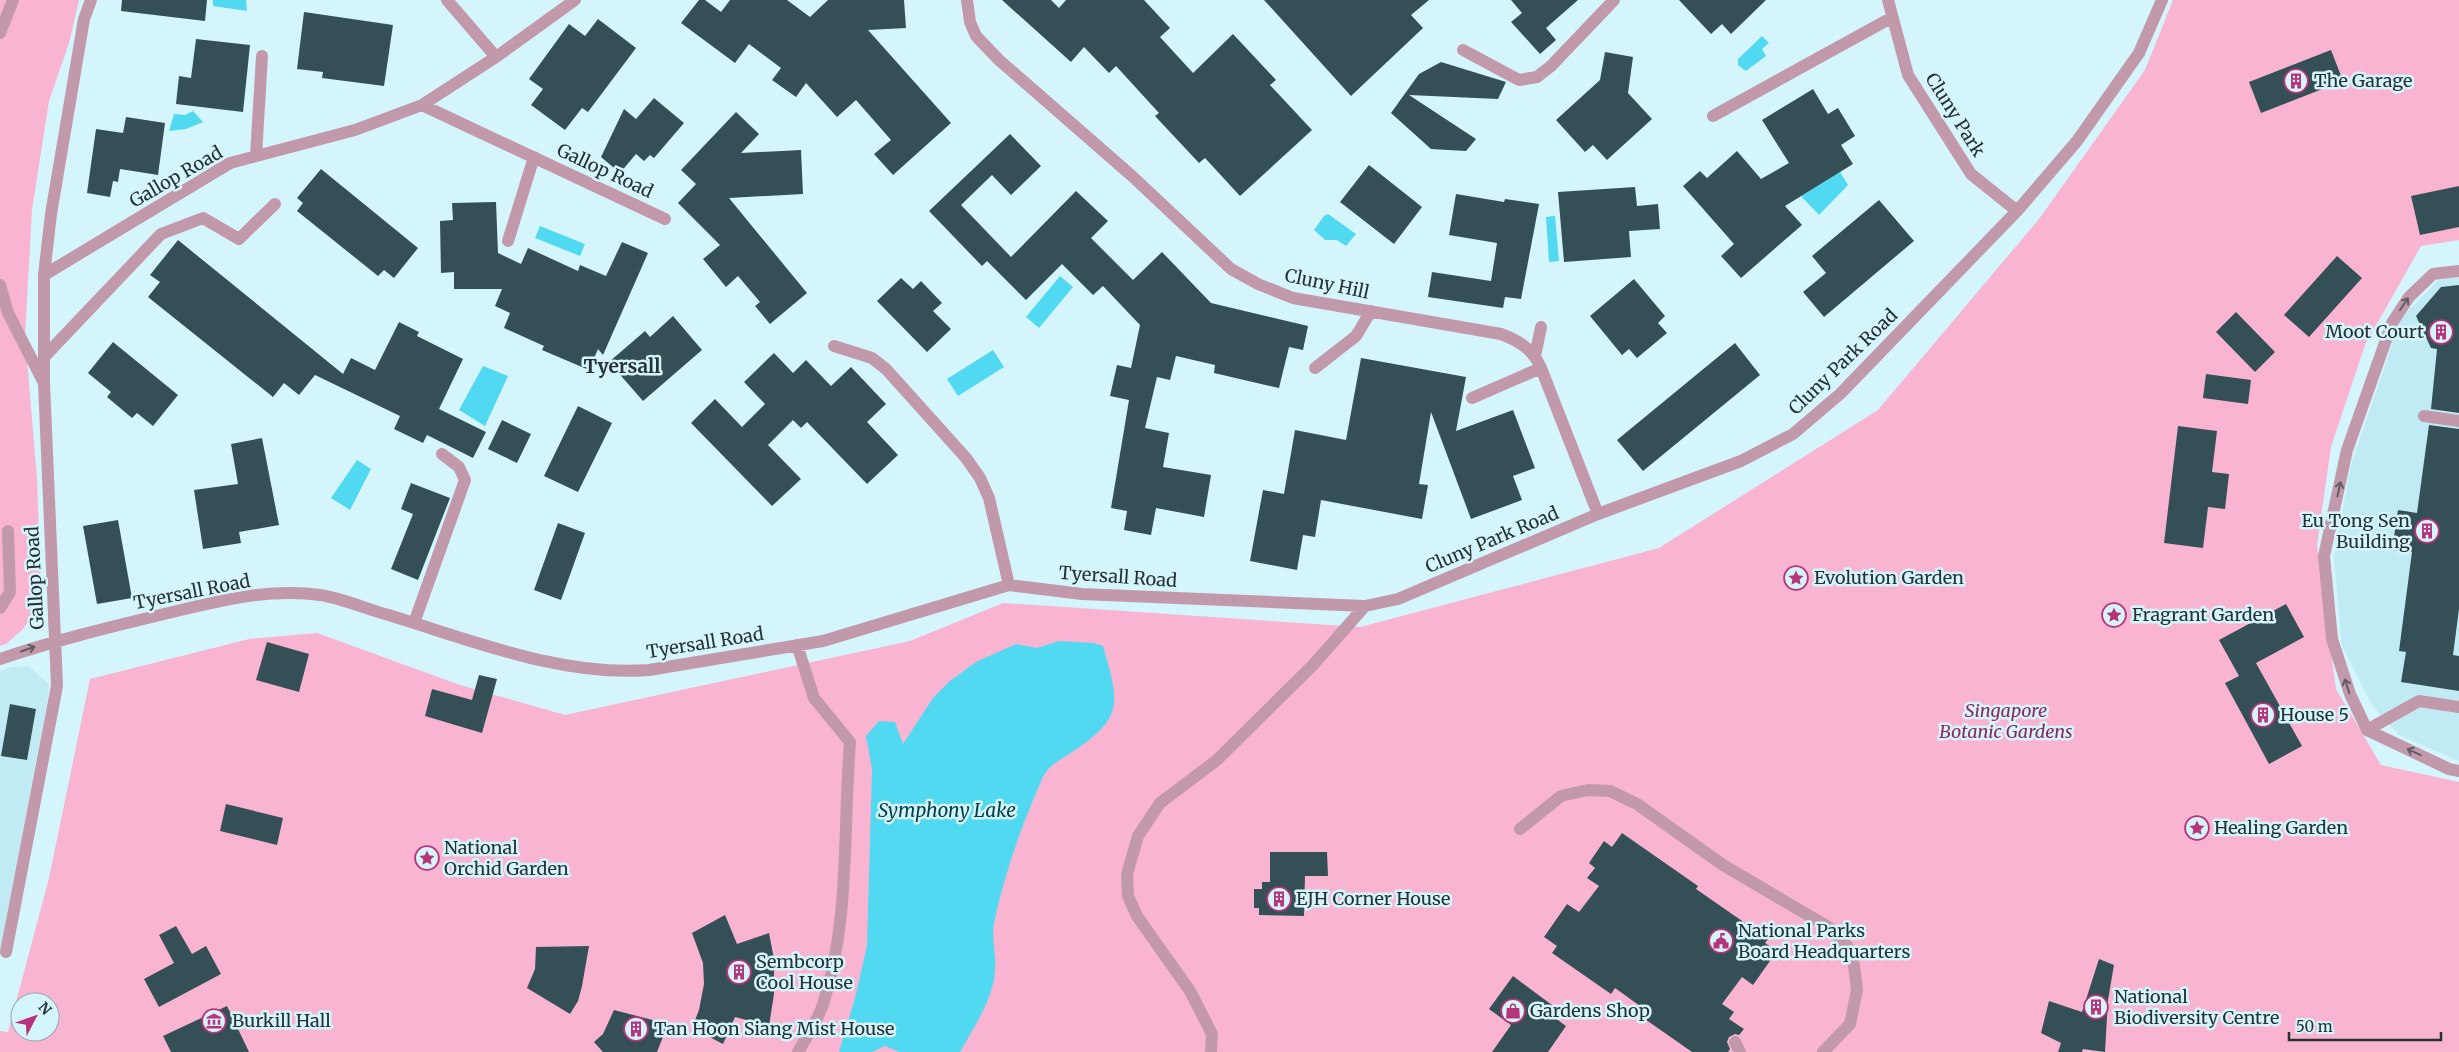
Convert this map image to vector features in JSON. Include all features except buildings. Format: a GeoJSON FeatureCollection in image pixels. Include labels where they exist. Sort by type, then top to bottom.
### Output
{"type":"FeatureCollection","features":[{"type":"Feature","properties":{"kind":"street"},"geometry":{"type":"LineString","coordinates":[[0,33],[13,0]]}},
{"type":"Feature","properties":{"kind":"street","name":"Gallop Road"},"geometry":{"type":"LineString","coordinates":[[6,952],[56,686],[56,640],[44,383],[44,275],[52,205],[80,38],[91,0]]}},
{"type":"Feature","properties":{"kind":"street"},"geometry":{"type":"LineString","coordinates":[[447,0],[496,57]]}},
{"type":"Feature","properties":{"kind":"street","name":"Gallop Road"},"geometry":{"type":"LineString","coordinates":[[44,275],[230,163],[354,130],[422,105],[496,57],[575,0]]}},
{"type":"Feature","properties":{"kind":"street","name":"Cluny Hill"},"geometry":{"type":"LineString","coordinates":[[967,0],[970,22],[976,36],[999,60],[1132,176],[1231,269],[1258,284],[1293,298],[1501,334],[1515,340],[1535,356],[1598,514]]}},
{"type":"Feature","properties":{"kind":"street"},"geometry":{"type":"LineString","coordinates":[[1464,50],[1518,80],[1537,77],[1551,66],[1614,0]]}},
{"type":"Feature","properties":{"kind":"street","name":"Cluny Park"},"geometry":{"type":"LineString","coordinates":[[1888,0],[1908,75],[1971,174],[2017,211]]}},
{"type":"Feature","properties":{"kind":"street","name":"Cluny Park Road"},"geometry":{"type":"LineString","coordinates":[[1365,606],[1398,599],[1598,514],[1741,461],[1793,434],[1840,394],[2017,211],[2077,141],[2139,53],[2162,0]]}},
{"type":"Feature","properties":{"kind":"street"},"geometry":{"type":"LineString","coordinates":[[1712,116],[1892,18]]}},
{"type":"Feature","properties":{"kind":"street"},"geometry":{"type":"LineString","coordinates":[[256,156],[262,56]]}},
{"type":"Feature","properties":{"kind":"street","name":"Gallop Road"},"geometry":{"type":"LineString","coordinates":[[422,105],[665,218]]}},
{"type":"Feature","properties":{"kind":"street"},"geometry":{"type":"LineString","coordinates":[[508,241],[534,157]]}},
{"type":"Feature","properties":{"kind":"street"},"geometry":{"type":"LineString","coordinates":[[45,356],[161,234],[203,218],[239,239],[275,204]]}},
{"type":"Feature","properties":{"kind":"street"},"geometry":{"type":"LineString","coordinates":[[2459,271],[2433,274],[2408,297],[2392,322],[2347,450],[2324,556],[2332,639],[2350,694],[2367,730],[2449,769],[2459,771]]}},
{"type":"Feature","properties":{"kind":"street"},"geometry":{"type":"LineString","coordinates":[[0,285],[8,313],[44,383]]}},
{"type":"Feature","properties":{"kind":"street"},"geometry":{"type":"LineString","coordinates":[[1314,368],[1356,336],[1371,312]]}},
{"type":"Feature","properties":{"kind":"street"},"geometry":{"type":"LineString","coordinates":[[1535,356],[1541,326]]}},
{"type":"Feature","properties":{"kind":"street"},"geometry":{"type":"LineString","coordinates":[[834,346],[872,358],[886,369],[966,458],[980,478],[989,498],[1009,585]]}},
{"type":"Feature","properties":{"kind":"street"},"geometry":{"type":"LineString","coordinates":[[1472,398],[1541,368]]}},
{"type":"Feature","properties":{"kind":"street"},"geometry":{"type":"LineString","coordinates":[[2424,416],[2457,423]]}},
{"type":"Feature","properties":{"kind":"street"},"geometry":{"type":"LineString","coordinates":[[414,623],[465,480],[459,467],[442,454]]}},
{"type":"Feature","properties":{"kind":"street"},"geometry":{"type":"LineString","coordinates":[[0,608],[10,592],[8,531]]}},
{"type":"Feature","properties":{"kind":"street","name":"Tyersall Road"},"geometry":{"type":"LineString","coordinates":[[0,659],[56,640],[227,599],[284,593],[320,595],[571,667],[620,672],[649,670],[823,641],[1009,585],[1082,594],[1365,606]]}},
{"type":"Feature","properties":{"kind":"street"},"geometry":{"type":"LineString","coordinates":[[1211,1052],[1212,1034],[1190,991],[1137,916],[1128,896],[1127,874],[1138,836],[1160,803],[1217,760],[1313,665],[1365,606]]}},
{"type":"Feature","properties":{"kind":"street"},"geometry":{"type":"LineString","coordinates":[[797,645],[814,698],[850,742],[846,789],[843,898],[836,954],[824,1002],[798,1052]]}},
{"type":"Feature","properties":{"kind":"street"},"geometry":{"type":"LineString","coordinates":[[2367,730],[2419,701],[2459,707]]}},
{"type":"Feature","properties":{"kind":"street"},"geometry":{"type":"LineString","coordinates":[[1520,829],[1561,796],[1588,790],[1610,791],[1637,804],[1740,876],[1830,928],[1848,947],[1854,966],[1857,990],[1850,1024],[1823,1052]]}},
{"type":"Feature","properties":{"kind":"shaded area"},"geometry":{"type":"Polygon","coordinates":[[[2459,277],[2459,761],[2399,735],[2372,705],[2342,646],[2334,558],[2351,465],[2401,318],[2439,280],[2459,277]]]}},
{"type":"Feature","properties":{"kind":"shaded area"},"geometry":{"type":"Polygon","coordinates":[[[28,666],[49,684],[48,697],[0,951],[0,671],[11,667],[28,666]]]}},
{"type":"Feature","properties":{"kind":"green space"},"geometry":{"type":"Polygon","coordinates":[[[0,0],[79,0],[69,43],[49,101],[32,210],[25,336],[37,478],[41,592],[34,614],[22,630],[6,644],[0,646],[0,0]]]}},
{"type":"Feature","properties":{"kind":"green space","name":"Singapore Botanic Gardens"},"geometry":{"type":"Polygon","coordinates":[[[2173,0],[2459,0],[2459,240],[2421,246],[2365,345],[2331,447],[2317,545],[2336,689],[2381,765],[2459,782],[2459,1052],[0,1052],[0,1031],[8,1032],[10,1024],[10,1042],[60,1042],[60,992],[19,992],[49,878],[90,679],[249,639],[317,633],[460,685],[565,715],[910,641],[1003,603],[1360,627],[1659,548],[1878,410],[2039,219],[2145,70],[2173,0]]]}},
{"type":"Feature","properties":{"kind":"water"},"geometry":{"type":"Polygon","coordinates":[[[213,0],[246,0],[247,11],[213,6],[213,0]]]}},
{"type":"Feature","properties":{"kind":"water"},"geometry":{"type":"Polygon","coordinates":[[[1762,36],[1769,43],[1762,49],[1766,56],[1746,71],[1738,65],[1738,59],[1762,36]]]}},
{"type":"Feature","properties":{"kind":"water"},"geometry":{"type":"Polygon","coordinates":[[[193,111],[203,122],[186,129],[169,131],[174,114],[185,115],[193,111]]]}},
{"type":"Feature","properties":{"kind":"water"},"geometry":{"type":"Polygon","coordinates":[[[1840,172],[1848,185],[1819,215],[1801,196],[1840,172]]]}},
{"type":"Feature","properties":{"kind":"water"},"geometry":{"type":"Polygon","coordinates":[[[1328,214],[1356,234],[1346,246],[1337,240],[1325,240],[1314,230],[1324,216],[1328,214]]]}},
{"type":"Feature","properties":{"kind":"water"},"geometry":{"type":"Polygon","coordinates":[[[1555,216],[1559,261],[1549,262],[1546,217],[1555,216]]]}},
{"type":"Feature","properties":{"kind":"water"},"geometry":{"type":"Polygon","coordinates":[[[540,226],[585,244],[580,256],[535,238],[540,226]]]}},
{"type":"Feature","properties":{"kind":"water"},"geometry":{"type":"Polygon","coordinates":[[[1060,276],[1073,287],[1039,328],[1026,317],[1060,276]]]}},
{"type":"Feature","properties":{"kind":"water"},"geometry":{"type":"Polygon","coordinates":[[[993,350],[1004,367],[958,396],[947,379],[993,350]]]}},
{"type":"Feature","properties":{"kind":"water"},"geometry":{"type":"Polygon","coordinates":[[[483,366],[508,376],[485,426],[459,410],[483,366]]]}},
{"type":"Feature","properties":{"kind":"water"},"geometry":{"type":"Polygon","coordinates":[[[357,460],[371,469],[350,510],[331,498],[357,460]]]}},
{"type":"Feature","properties":{"kind":"water","name":"Symphony Lake"},"geometry":{"type":"Polygon","coordinates":[[[1059,641],[1094,643],[1103,646],[1113,683],[1113,709],[1108,720],[1100,730],[1053,765],[1042,779],[1021,832],[1003,886],[993,929],[995,972],[993,983],[976,1023],[960,1052],[900,1052],[885,1046],[872,1052],[839,1052],[855,998],[867,946],[872,769],[866,736],[879,721],[895,722],[903,744],[933,698],[950,681],[976,662],[1016,644],[1037,648],[1059,641]]]}},
{"type":"Feature","properties":{"kind":"place","name":"The Garage"},"geometry":{"type":"Point","coordinates":[2296,81]}},
{"type":"Feature","properties":{"kind":"place","name":"Moot Court"},"geometry":{"type":"Point","coordinates":[2441,332]}},
{"type":"Feature","properties":{"kind":"place","name":"Eu Tong Sen Building"},"geometry":{"type":"Point","coordinates":[2427,531]}},
{"type":"Feature","properties":{"kind":"place","name":"Evolution Garden"},"geometry":{"type":"Point","coordinates":[1796,578]}},
{"type":"Feature","properties":{"kind":"place","name":"Fragrant Garden"},"geometry":{"type":"Point","coordinates":[2114,615]}},
{"type":"Feature","properties":{"kind":"place","name":"House 5"},"geometry":{"type":"Point","coordinates":[2263,715]}},
{"type":"Feature","properties":{"kind":"place","name":"Healing Garden"},"geometry":{"type":"Point","coordinates":[2197,828]}},
{"type":"Feature","properties":{"kind":"place","name":"National Orchid Garden"},"geometry":{"type":"Point","coordinates":[427,858]}},
{"type":"Feature","properties":{"kind":"place","name":"EJH Corner House"},"geometry":{"type":"Point","coordinates":[1279,899]}},
{"type":"Feature","properties":{"kind":"place","name":"National Parks Board Headquarters"},"geometry":{"type":"Point","coordinates":[1721,941]}},
{"type":"Feature","properties":{"kind":"place","name":"Sembcorp Cool House"},"geometry":{"type":"Point","coordinates":[739,972]}},
{"type":"Feature","properties":{"kind":"place","name":"National Biodiversity Centre"},"geometry":{"type":"Point","coordinates":[2096,1007]}},
{"type":"Feature","properties":{"kind":"place","name":"Gardens Shop"},"geometry":{"type":"Point","coordinates":[1513,1011]}},
{"type":"Feature","properties":{"kind":"place","name":"Burkill Hall"},"geometry":{"type":"Point","coordinates":[214,1021]}},
{"type":"Feature","properties":{"kind":"place","name":"Tan Hoon Siang Mist House"},"geometry":{"type":"Point","coordinates":[636,1029]}},
{"type":"Feature","properties":{"kind":"district","name":"Tyersall"},"geometry":{"type":"Point","coordinates":[622,366]}}]}
